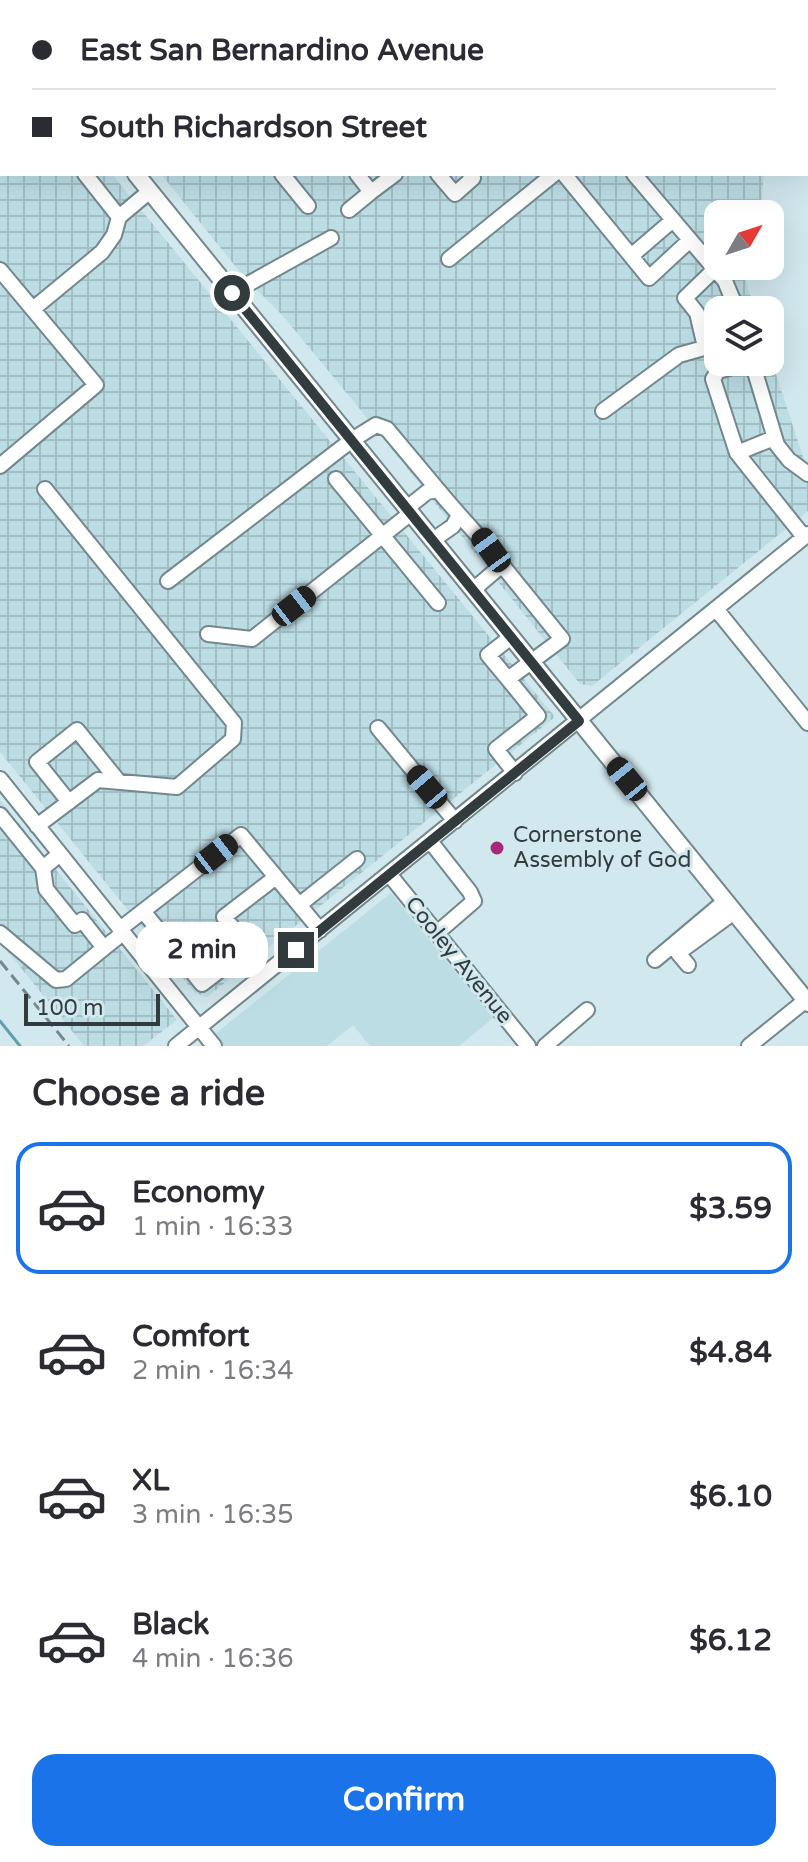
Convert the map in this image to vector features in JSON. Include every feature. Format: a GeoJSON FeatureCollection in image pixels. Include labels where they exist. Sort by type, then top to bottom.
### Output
{"type":"FeatureCollection","features":[{"type":"Feature","properties":{"kind":"main road"},"geometry":{"type":"LineString","coordinates":[[138,176],[807,1001]]}},
{"type":"Feature","properties":{"kind":"street"},"geometry":{"type":"LineString","coordinates":[[87,176],[119,217]]}},
{"type":"Feature","properties":{"kind":"street"},"geometry":{"type":"LineString","coordinates":[[284,176],[308,206]]}},
{"type":"Feature","properties":{"kind":"street"},"geometry":{"type":"LineString","coordinates":[[359,176],[371,192]]}},
{"type":"Feature","properties":{"kind":"street"},"geometry":{"type":"LineString","coordinates":[[349,210],[392,176]]}},
{"type":"Feature","properties":{"kind":"street"},"geometry":{"type":"LineString","coordinates":[[440,176],[455,194],[473,178],[472,176]]}},
{"type":"Feature","properties":{"kind":"street"},"geometry":{"type":"LineString","coordinates":[[449,259],[552,176]]}},
{"type":"Feature","properties":{"kind":"street"},"geometry":{"type":"LineString","coordinates":[[566,176],[649,278],[690,240]]}},
{"type":"Feature","properties":{"kind":"street"},"geometry":{"type":"LineString","coordinates":[[636,176],[704,256]]}},
{"type":"Feature","properties":{"kind":"street"},"geometry":{"type":"LineString","coordinates":[[33,309],[102,252],[114,235],[119,217],[150,191]]}},
{"type":"Feature","properties":{"kind":"street"},"geometry":{"type":"LineString","coordinates":[[631,256],[673,220]]}},
{"type":"Feature","properties":{"kind":"street"},"geometry":{"type":"LineString","coordinates":[[232,293],[331,238]]}},
{"type":"Feature","properties":{"kind":"street"},"geometry":{"type":"LineString","coordinates":[[0,270],[96,385],[0,466]]}},
{"type":"Feature","properties":{"kind":"street"},"geometry":{"type":"LineString","coordinates":[[704,280],[685,298],[704,328]]}},
{"type":"Feature","properties":{"kind":"street"},"geometry":{"type":"LineString","coordinates":[[603,411],[679,355],[704,348]]}},
{"type":"Feature","properties":{"kind":"street"},"geometry":{"type":"LineString","coordinates":[[176,1046],[716,609],[805,542],[737,453],[713,379],[715,376]]}},
{"type":"Feature","properties":{"kind":"street"},"geometry":{"type":"LineString","coordinates":[[755,376],[774,438],[782,453],[808,474]]}},
{"type":"Feature","properties":{"kind":"street"},"geometry":{"type":"LineString","coordinates":[[168,581],[352,440],[376,425],[387,429],[459,515],[480,534],[562,639],[508,679]]}},
{"type":"Feature","properties":{"kind":"street"},"geometry":{"type":"LineString","coordinates":[[737,453],[774,438]]}},
{"type":"Feature","properties":{"kind":"street"},"geometry":{"type":"LineString","coordinates":[[336,479],[438,603]]}},
{"type":"Feature","properties":{"kind":"street"},"geometry":{"type":"LineString","coordinates":[[37,826],[98,780],[177,787],[233,739],[234,723],[45,489]]}},
{"type":"Feature","properties":{"kind":"street"},"geometry":{"type":"LineString","coordinates":[[208,634],[252,639],[382,536],[427,492],[438,490]]}},
{"type":"Feature","properties":{"kind":"street"},"geometry":{"type":"LineString","coordinates":[[433,540],[453,526],[459,515]]}},
{"type":"Feature","properties":{"kind":"street"},"geometry":{"type":"LineString","coordinates":[[473,590],[502,565]]}},
{"type":"Feature","properties":{"kind":"street"},"geometry":{"type":"LineString","coordinates":[[716,609],[808,723]]}},
{"type":"Feature","properties":{"kind":"street"},"geometry":{"type":"LineString","coordinates":[[511,637],[488,655],[538,716],[496,749],[515,773]]}},
{"type":"Feature","properties":{"kind":"street"},"geometry":{"type":"LineString","coordinates":[[378,728],[455,821]]}},
{"type":"Feature","properties":{"kind":"street"},"geometry":{"type":"LineString","coordinates":[[69,802],[37,762],[77,730],[119,782]]}},
{"type":"Feature","properties":{"kind":"street"},"geometry":{"type":"LineString","coordinates":[[3,789],[60,854],[214,1046]]}},
{"type":"Feature","properties":{"kind":"street"},"geometry":{"type":"LineString","coordinates":[[0,815],[43,868],[46,889],[75,925],[82,920],[104,948]]}},
{"type":"Feature","properties":{"kind":"street"},"geometry":{"type":"LineString","coordinates":[[0,933],[56,980],[66,979],[143,911],[241,835],[320,930]]}},
{"type":"Feature","properties":{"kind":"street"},"geometry":{"type":"LineString","coordinates":[[430,841],[474,901],[437,933]]}},
{"type":"Feature","properties":{"kind":"street"},"geometry":{"type":"LineString","coordinates":[[43,868],[60,854]]}},
{"type":"Feature","properties":{"kind":"street"},"geometry":{"type":"LineString","coordinates":[[299,905],[357,859]]}},
{"type":"Feature","properties":{"kind":"street","name":"Cooley Avenue"},"geometry":{"type":"LineString","coordinates":[[389,874],[528,1046]]}},
{"type":"Feature","properties":{"kind":"street"},"geometry":{"type":"LineString","coordinates":[[143,911],[202,984],[249,948],[224,917],[276,877]]}},
{"type":"Feature","properties":{"kind":"street"},"geometry":{"type":"LineString","coordinates":[[655,960],[730,906]]}},
{"type":"Feature","properties":{"kind":"street"},"geometry":{"type":"LineString","coordinates":[[688,965],[678,953],[730,906]]}},
{"type":"Feature","properties":{"kind":"street"},"geometry":{"type":"LineString","coordinates":[[749,1046],[807,1001]]}},
{"type":"Feature","properties":{"kind":"street"},"geometry":{"type":"LineString","coordinates":[[545,1046],[587,1010]]}},
{"type":"Feature","properties":{"kind":"shaded area"},"geometry":{"type":"Polygon","coordinates":[[[0,176],[114,176],[555,717],[207,997],[195,993],[0,752],[0,176]]]}},
{"type":"Feature","properties":{"kind":"shaded area"},"geometry":{"type":"Polygon","coordinates":[[[163,176],[764,176],[761,200],[704,200],[704,280],[745,280],[751,296],[704,296],[704,376],[777,376],[808,472],[808,511],[592,686],[580,684],[283,316],[244,277],[163,176]]]}},
{"type":"Feature","properties":{"kind":"shaded area"},"geometry":{"type":"Polygon","coordinates":[[[0,800],[177,1020],[143,1046],[84,1046],[0,942],[0,800]]]}},
{"type":"Feature","properties":{"kind":"shaded area"},"geometry":{"type":"Polygon","coordinates":[[[391,893],[493,1018],[459,1046],[370,1046],[353,1025],[327,1046],[200,1046],[391,893]]]}},
{"type":"Feature","properties":{"kind":"waterway"},"geometry":{"type":"LineString","coordinates":[[0,1021],[20,1046]]}},
{"type":"Feature","properties":{"kind":"railway"},"geometry":{"type":"LineString","coordinates":[[0,961],[69,1046]]}},
{"type":"Feature","properties":{"kind":"place","name":"Cornerstone Assembly of God"},"geometry":{"type":"Point","coordinates":[497,848]}},
{"type":"Feature","properties":{"kind":"route"},"geometry":{"type":"LineString","coordinates":[[232,293],[579,721],[296,950]]}}]}
